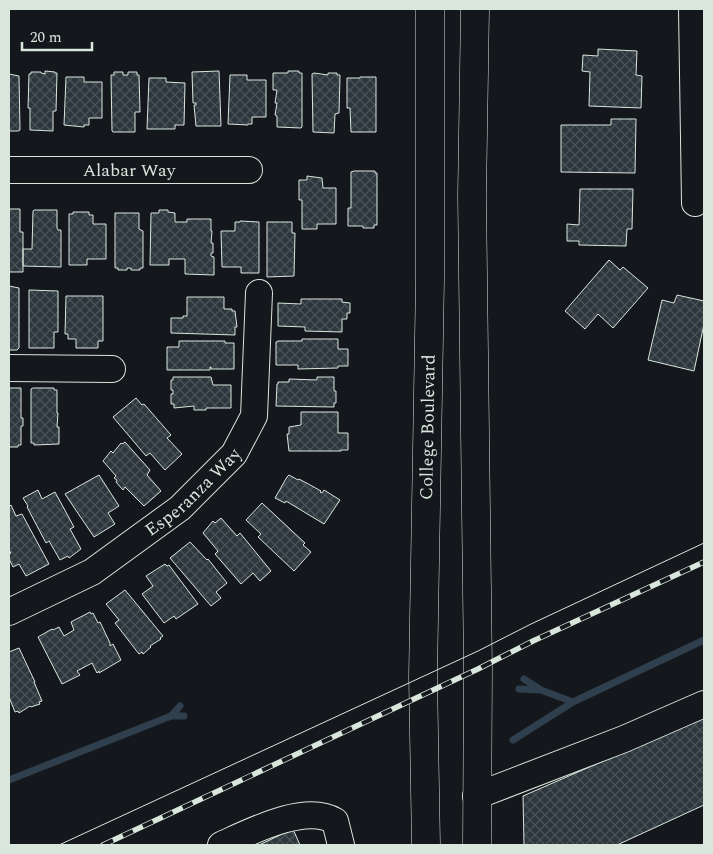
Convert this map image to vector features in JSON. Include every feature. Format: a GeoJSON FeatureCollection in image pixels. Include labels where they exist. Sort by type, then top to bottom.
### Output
{"type":"FeatureCollection","features":[{"type":"Feature","properties":{"kind":"main road","name":"College Boulevard"},"geometry":{"type":"LineString","coordinates":[[426,845],[423,676],[430,270],[430,9]]}},
{"type":"Feature","properties":{"kind":"main road"},"geometry":{"type":"LineString","coordinates":[[475,9],[472,206],[478,669],[477,845]]}},
{"type":"Feature","properties":{"kind":"street"},"geometry":{"type":"LineString","coordinates":[[692,9],[694,203]]}},
{"type":"Feature","properties":{"kind":"street","name":"Alabar Way"},"geometry":{"type":"LineString","coordinates":[[9,170],[249,170]]}},
{"type":"Feature","properties":{"kind":"street","name":"Esperanza Way"},"geometry":{"type":"LineString","coordinates":[[9,612],[92,572],[180,508],[234,454],[254,416],[259,294]]}},
{"type":"Feature","properties":{"kind":"street"},"geometry":{"type":"LineString","coordinates":[[9,368],[112,369]]}},
{"type":"Feature","properties":{"kind":"street"},"geometry":{"type":"LineString","coordinates":[[476,796],[624,739],[704,704]]}},
{"type":"Feature","properties":{"kind":"street"},"geometry":{"type":"LineString","coordinates":[[221,845],[260,827],[300,816],[318,815],[327,816],[335,821],[341,845]]}},
{"type":"Feature","properties":{"kind":"building"},"geometry":{"type":"Polygon","coordinates":[[[598,49],[637,51],[636,75],[642,76],[641,108],[589,106],[590,72],[582,71],[583,55],[598,56],[598,49]]]}},
{"type":"Feature","properties":{"kind":"building"},"geometry":{"type":"Polygon","coordinates":[[[45,71],[57,73],[56,111],[53,111],[53,131],[30,130],[30,108],[28,108],[29,74],[31,72],[41,72],[45,74],[45,71]]]}},
{"type":"Feature","properties":{"kind":"building"},"geometry":{"type":"Polygon","coordinates":[[[219,71],[221,126],[196,126],[194,105],[196,103],[193,103],[192,72],[219,71]]]}},
{"type":"Feature","properties":{"kind":"building"},"geometry":{"type":"Polygon","coordinates":[[[288,71],[299,71],[299,73],[302,73],[301,128],[277,127],[277,116],[275,115],[277,103],[275,103],[277,90],[273,90],[273,73],[288,73],[288,71]]]}},
{"type":"Feature","properties":{"kind":"building"},"geometry":{"type":"Polygon","coordinates":[[[114,72],[123,72],[123,75],[128,75],[128,72],[137,72],[137,75],[139,75],[140,112],[135,112],[135,132],[112,131],[111,75],[114,75],[114,72]]]}},
{"type":"Feature","properties":{"kind":"building"},"geometry":{"type":"Polygon","coordinates":[[[328,73],[337,73],[337,75],[340,75],[339,113],[335,114],[334,133],[313,132],[312,74],[328,75],[328,73]]]}},
{"type":"Feature","properties":{"kind":"building"},"geometry":{"type":"Polygon","coordinates":[[[9,74],[19,76],[20,130],[18,131],[9,131],[9,74]]]}},
{"type":"Feature","properties":{"kind":"building"},"geometry":{"type":"Polygon","coordinates":[[[230,75],[247,75],[247,80],[266,80],[266,117],[252,117],[252,124],[248,125],[228,124],[230,75]]]}},
{"type":"Feature","properties":{"kind":"building"},"geometry":{"type":"Polygon","coordinates":[[[66,77],[84,77],[84,82],[102,82],[102,118],[89,118],[89,125],[84,125],[84,127],[64,125],[66,77]]]}},
{"type":"Feature","properties":{"kind":"building"},"geometry":{"type":"Polygon","coordinates":[[[376,77],[376,132],[351,132],[350,108],[347,108],[347,78],[376,77]]]}},
{"type":"Feature","properties":{"kind":"building"},"geometry":{"type":"Polygon","coordinates":[[[149,78],[166,78],[166,82],[185,83],[184,125],[175,125],[175,129],[147,129],[149,78]]]}},
{"type":"Feature","properties":{"kind":"building"},"geometry":{"type":"Polygon","coordinates":[[[611,119],[636,119],[635,173],[561,172],[561,125],[611,125],[611,119]]]}},
{"type":"Feature","properties":{"kind":"building"},"geometry":{"type":"Polygon","coordinates":[[[375,171],[377,173],[377,225],[374,225],[374,228],[348,226],[348,208],[351,208],[351,172],[375,171]]]}},
{"type":"Feature","properties":{"kind":"building"},"geometry":{"type":"Polygon","coordinates":[[[307,176],[322,178],[323,188],[336,188],[336,224],[317,224],[317,229],[302,229],[302,200],[299,200],[299,180],[307,180],[307,176]]]}},
{"type":"Feature","properties":{"kind":"building"},"geometry":{"type":"Polygon","coordinates":[[[580,189],[633,189],[632,229],[627,229],[626,246],[579,245],[579,241],[567,241],[567,224],[579,225],[580,189]]]}},
{"type":"Feature","properties":{"kind":"building"},"geometry":{"type":"Polygon","coordinates":[[[9,209],[20,209],[20,232],[23,232],[23,272],[9,272],[9,209]]]}},
{"type":"Feature","properties":{"kind":"building"},"geometry":{"type":"Polygon","coordinates":[[[34,210],[57,210],[57,228],[61,230],[61,267],[23,266],[23,249],[32,249],[34,210]]]}},
{"type":"Feature","properties":{"kind":"building"},"geometry":{"type":"Polygon","coordinates":[[[159,210],[168,210],[168,212],[175,213],[175,222],[187,222],[187,219],[211,219],[213,253],[211,253],[211,256],[214,257],[214,275],[185,274],[185,259],[169,259],[169,265],[150,265],[151,213],[159,213],[159,210]]]}},
{"type":"Feature","properties":{"kind":"building"},"geometry":{"type":"Polygon","coordinates":[[[73,212],[89,212],[89,215],[93,215],[93,224],[106,224],[106,259],[87,259],[87,265],[69,265],[69,214],[73,214],[73,212]]]}},
{"type":"Feature","properties":{"kind":"building"},"geometry":{"type":"Polygon","coordinates":[[[115,213],[139,213],[139,229],[143,231],[143,268],[140,268],[140,270],[127,268],[127,270],[118,270],[118,268],[115,268],[115,213]]]}},
{"type":"Feature","properties":{"kind":"building"},"geometry":{"type":"Polygon","coordinates":[[[235,222],[259,222],[259,273],[241,273],[241,267],[222,267],[221,231],[235,231],[235,222]]]}},
{"type":"Feature","properties":{"kind":"building"},"geometry":{"type":"Polygon","coordinates":[[[267,222],[292,222],[292,233],[295,233],[294,276],[267,277],[267,222]]]}},
{"type":"Feature","properties":{"kind":"building"},"geometry":{"type":"Polygon","coordinates":[[[609,260],[620,270],[623,267],[648,288],[613,328],[598,314],[585,329],[565,311],[609,260]]]}},
{"type":"Feature","properties":{"kind":"building"},"geometry":{"type":"Polygon","coordinates":[[[9,286],[19,288],[19,348],[17,350],[9,350],[9,286]]]}},
{"type":"Feature","properties":{"kind":"building"},"geometry":{"type":"Polygon","coordinates":[[[29,290],[58,291],[58,332],[54,332],[54,348],[29,348],[29,290]]]}},
{"type":"Feature","properties":{"kind":"building"},"geometry":{"type":"Polygon","coordinates":[[[677,295],[704,301],[704,324],[694,371],[648,360],[662,300],[674,303],[677,295]]]}},
{"type":"Feature","properties":{"kind":"building"},"geometry":{"type":"Polygon","coordinates":[[[66,296],[103,296],[103,341],[98,341],[98,348],[76,348],[76,339],[68,339],[68,334],[65,334],[66,296]]]}},
{"type":"Feature","properties":{"kind":"building"},"geometry":{"type":"Polygon","coordinates":[[[187,297],[224,297],[224,309],[235,311],[237,327],[235,327],[235,335],[171,333],[171,318],[187,316],[187,297]]]}},
{"type":"Feature","properties":{"kind":"building"},"geometry":{"type":"Polygon","coordinates":[[[301,299],[342,299],[342,302],[350,303],[350,313],[347,313],[347,319],[342,319],[342,332],[305,331],[305,327],[278,326],[278,303],[301,304],[301,299]]]}},
{"type":"Feature","properties":{"kind":"building"},"geometry":{"type":"Polygon","coordinates":[[[302,339],[338,339],[338,349],[348,349],[348,366],[298,369],[298,365],[276,365],[276,342],[302,341],[302,339]]]}},
{"type":"Feature","properties":{"kind":"building"},"geometry":{"type":"Polygon","coordinates":[[[179,341],[225,341],[225,343],[234,343],[234,369],[211,369],[210,367],[210,370],[167,370],[167,347],[179,347],[179,341]]]}},
{"type":"Feature","properties":{"kind":"building"},"geometry":{"type":"Polygon","coordinates":[[[173,377],[211,377],[213,385],[231,385],[231,408],[194,410],[194,406],[174,408],[174,404],[171,404],[173,390],[171,390],[171,380],[173,380],[173,377]]]}},
{"type":"Feature","properties":{"kind":"building"},"geometry":{"type":"Polygon","coordinates":[[[317,377],[334,377],[336,403],[334,403],[334,407],[276,406],[278,382],[289,382],[289,379],[317,380],[317,377]]]}},
{"type":"Feature","properties":{"kind":"building"},"geometry":{"type":"Polygon","coordinates":[[[9,388],[21,388],[21,418],[23,418],[23,426],[21,426],[21,445],[18,445],[18,447],[10,447],[9,445],[9,388]]]}},
{"type":"Feature","properties":{"kind":"building"},"geometry":{"type":"Polygon","coordinates":[[[54,388],[54,390],[57,390],[59,444],[34,445],[34,443],[31,443],[31,389],[54,388]]]}},
{"type":"Feature","properties":{"kind":"building"},"geometry":{"type":"Polygon","coordinates":[[[136,398],[142,405],[144,404],[171,435],[167,438],[182,454],[165,470],[150,453],[146,456],[113,417],[136,398]]]}},
{"type":"Feature","properties":{"kind":"building"},"geometry":{"type":"Polygon","coordinates":[[[301,412],[338,412],[338,433],[348,433],[348,450],[289,451],[287,434],[289,434],[289,427],[301,425],[301,412]]]}},
{"type":"Feature","properties":{"kind":"building"},"geometry":{"type":"Polygon","coordinates":[[[125,442],[150,470],[147,475],[161,491],[144,506],[125,487],[123,490],[114,478],[116,476],[103,461],[111,451],[113,453],[121,443],[125,442]]]}},
{"type":"Feature","properties":{"kind":"building"},"geometry":{"type":"Polygon","coordinates":[[[99,475],[119,506],[108,513],[115,524],[94,537],[65,494],[99,475]]]}},
{"type":"Feature","properties":{"kind":"building"},"geometry":{"type":"Polygon","coordinates":[[[289,475],[322,493],[324,490],[340,500],[324,524],[286,501],[285,503],[275,498],[289,475]]]}},
{"type":"Feature","properties":{"kind":"building"},"geometry":{"type":"Polygon","coordinates":[[[38,490],[42,499],[55,492],[74,527],[70,529],[81,549],[69,558],[68,556],[60,560],[49,541],[46,543],[27,507],[23,498],[38,490]]]}},
{"type":"Feature","properties":{"kind":"building"},"geometry":{"type":"Polygon","coordinates":[[[262,503],[305,543],[303,545],[311,552],[294,571],[258,537],[261,534],[246,520],[262,503]]]}},
{"type":"Feature","properties":{"kind":"building"},"geometry":{"type":"Polygon","coordinates":[[[11,505],[16,516],[22,514],[49,564],[26,576],[19,564],[13,567],[9,559],[9,554],[11,553],[9,550],[9,507],[11,505]]]}},
{"type":"Feature","properties":{"kind":"building"},"geometry":{"type":"Polygon","coordinates":[[[221,518],[237,536],[240,533],[271,571],[260,581],[253,573],[241,584],[215,554],[218,551],[203,533],[213,521],[215,523],[221,518]]]}},
{"type":"Feature","properties":{"kind":"building"},"geometry":{"type":"Polygon","coordinates":[[[190,542],[208,559],[227,583],[216,592],[221,598],[211,606],[170,558],[190,542]]]}},
{"type":"Feature","properties":{"kind":"building"},"geometry":{"type":"Polygon","coordinates":[[[165,564],[169,565],[198,604],[176,619],[174,616],[164,623],[142,594],[153,586],[146,576],[165,564]]]}},
{"type":"Feature","properties":{"kind":"building"},"geometry":{"type":"Polygon","coordinates":[[[125,590],[163,636],[143,654],[142,652],[139,654],[115,623],[119,620],[106,604],[125,590]]]}},
{"type":"Feature","properties":{"kind":"building"},"geometry":{"type":"Polygon","coordinates":[[[90,612],[91,614],[93,613],[98,623],[100,622],[110,646],[113,644],[121,660],[99,673],[99,671],[97,673],[92,663],[77,671],[80,675],[62,684],[38,637],[59,627],[64,636],[74,630],[71,622],[90,612]]]}},
{"type":"Feature","properties":{"kind":"building"},"geometry":{"type":"Polygon","coordinates":[[[19,648],[42,701],[39,702],[40,704],[30,706],[19,713],[18,711],[15,712],[9,697],[9,652],[19,648]]]}},
{"type":"Feature","properties":{"kind":"building"},"geometry":{"type":"Polygon","coordinates":[[[704,717],[704,805],[617,845],[524,845],[523,796],[704,717]]]}},
{"type":"Feature","properties":{"kind":"building"},"geometry":{"type":"Polygon","coordinates":[[[293,829],[300,845],[259,845],[293,829]]]}},
{"type":"Feature","properties":{"kind":"waterway"},"geometry":{"type":"LineString","coordinates":[[513,740],[573,702],[704,640]]}},
{"type":"Feature","properties":{"kind":"waterway"},"geometry":{"type":"LineString","coordinates":[[524,679],[541,690],[573,702]]}},
{"type":"Feature","properties":{"kind":"waterway"},"geometry":{"type":"LineString","coordinates":[[519,689],[541,690]]}},
{"type":"Feature","properties":{"kind":"waterway"},"geometry":{"type":"LineString","coordinates":[[171,716],[180,706]]}},
{"type":"Feature","properties":{"kind":"waterway"},"geometry":{"type":"LineString","coordinates":[[9,780],[171,716],[184,716]]}},
{"type":"Feature","properties":{"kind":"tram line"},"geometry":{"type":"LineString","coordinates":[[59,845],[478,651],[531,624],[704,543]]}},
{"type":"Feature","properties":{"kind":"railway"},"geometry":{"type":"LineString","coordinates":[[103,845],[704,562]]}}]}
